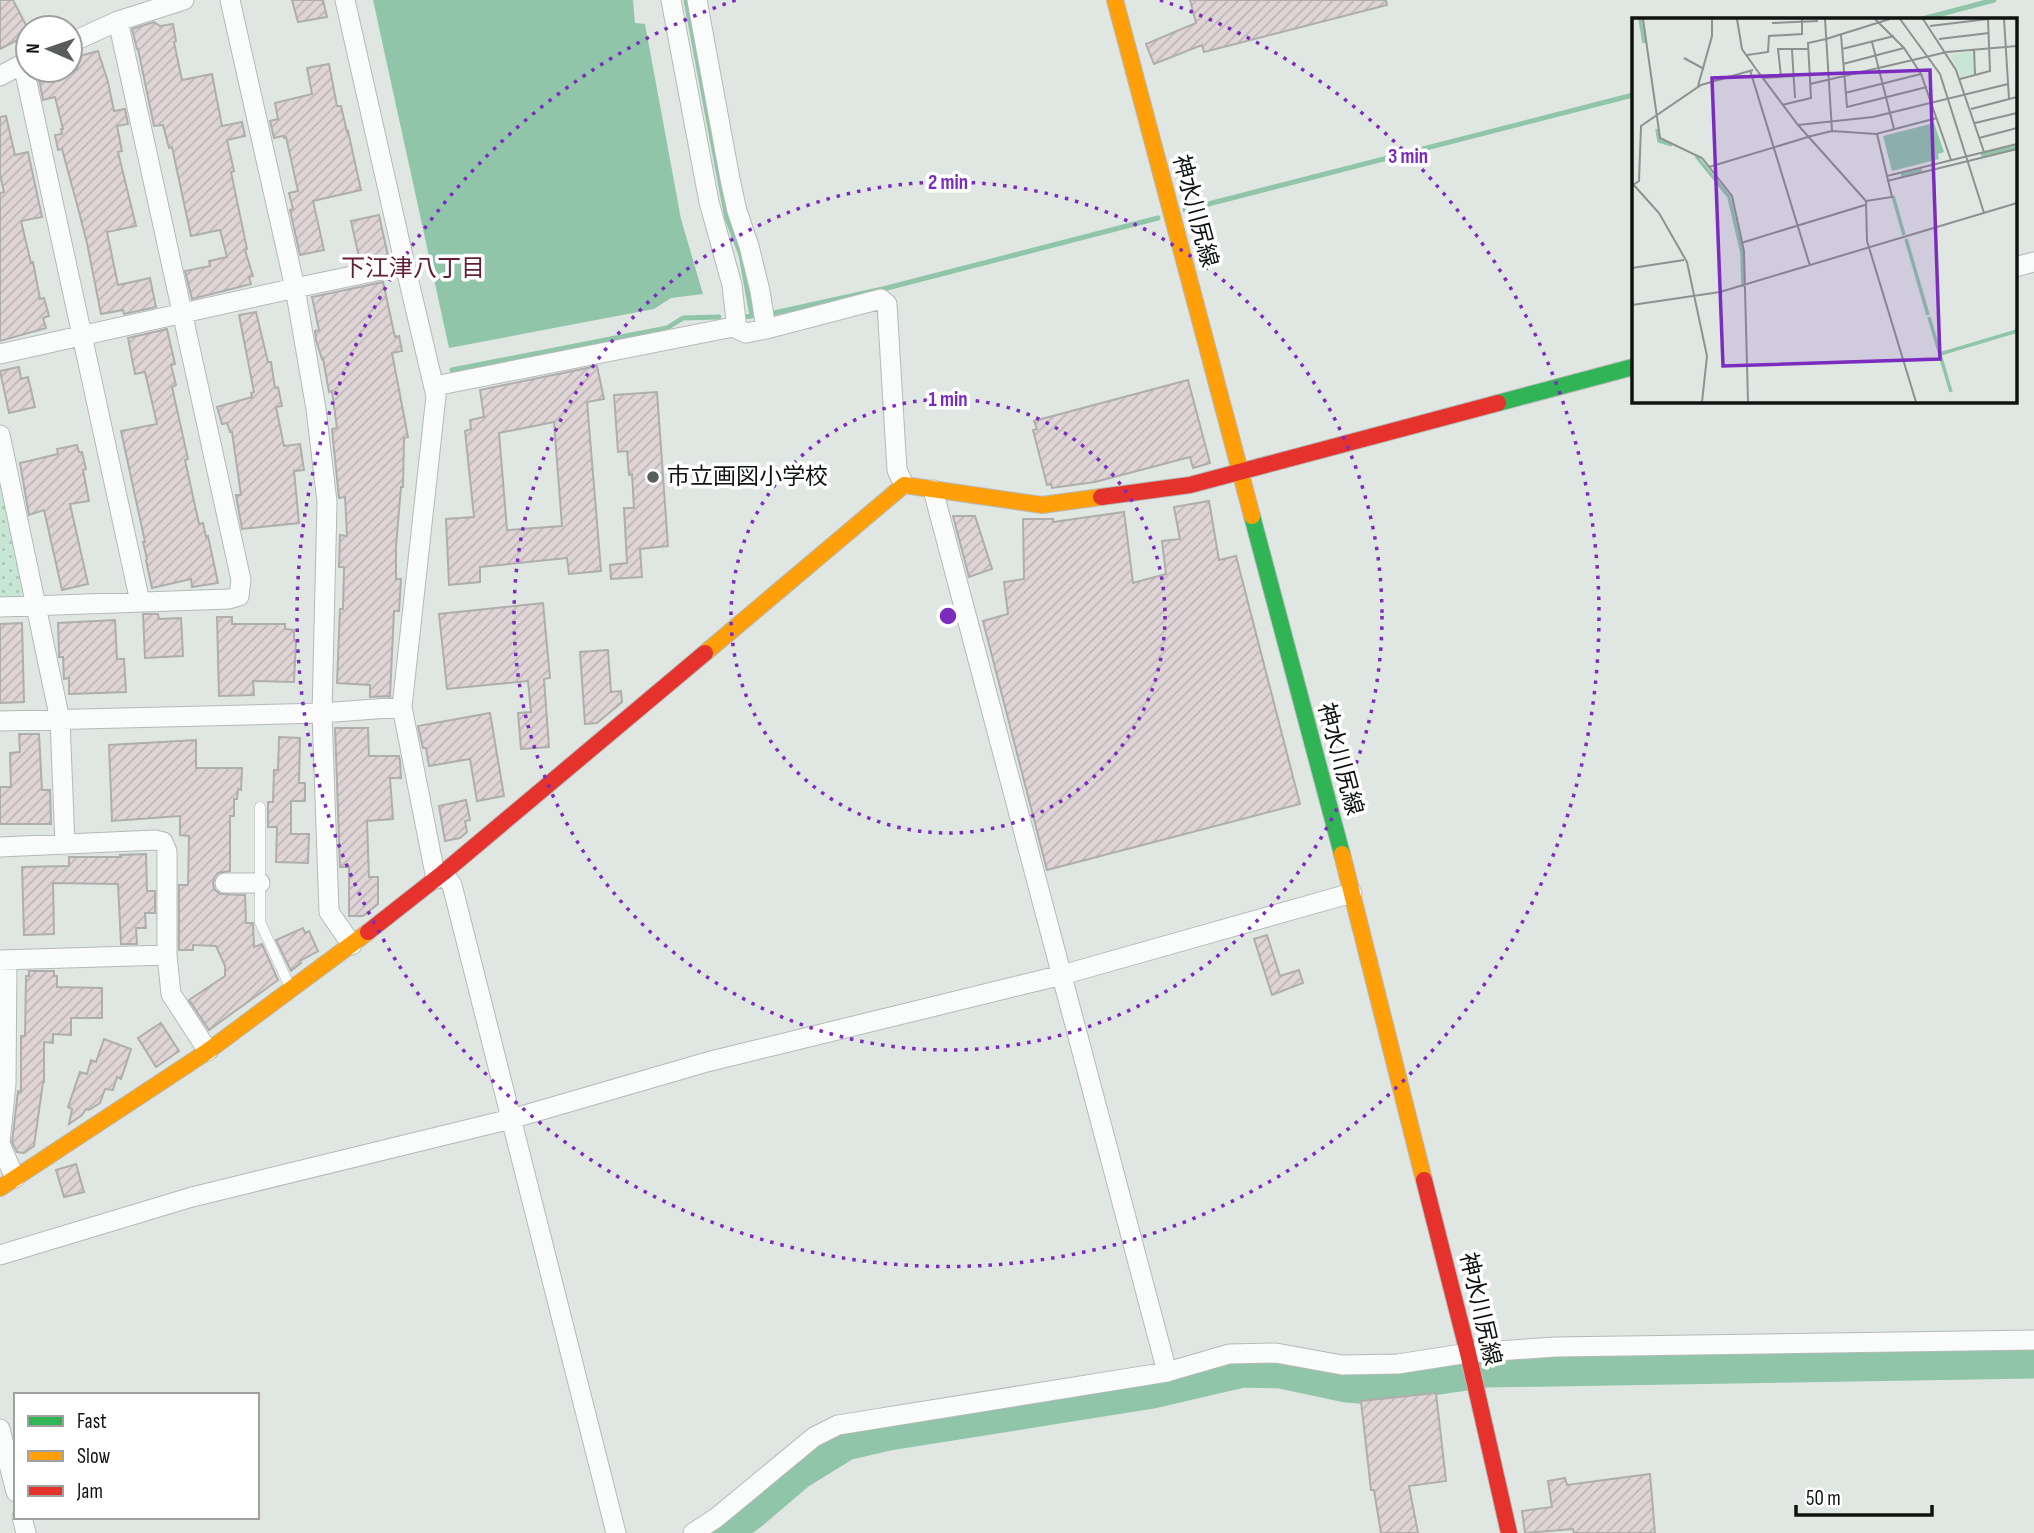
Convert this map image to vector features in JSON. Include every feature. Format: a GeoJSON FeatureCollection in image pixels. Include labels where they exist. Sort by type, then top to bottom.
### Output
{"type":"FeatureCollection","features":[{"type":"Feature","properties":{"kind":"street"},"geometry":{"type":"LineString","coordinates":[[84,37],[118,21],[184,0]]}},
{"type":"Feature","properties":{"kind":"street"},"geometry":{"type":"LineString","coordinates":[[230,0],[295,288],[316,409],[327,502],[323,712],[329,912],[352,945]]}},
{"type":"Feature","properties":{"kind":"street"},"geometry":{"type":"LineString","coordinates":[[345,0],[436,396],[402,707],[440,876],[452,885],[616,1533]]}},
{"type":"Feature","properties":{"kind":"street"},"geometry":{"type":"LineString","coordinates":[[671,0],[709,202],[732,285],[736,321],[733,327]]}},
{"type":"Feature","properties":{"kind":"street"},"geometry":{"type":"LineString","coordinates":[[696,0],[734,200],[749,246],[766,329]]}},
{"type":"Feature","properties":{"kind":"street","name":"神水川尻線"},"geometry":{"type":"LineString","coordinates":[[1115,0],[1352,893],[1469,1357],[1509,1533]]}},
{"type":"Feature","properties":{"kind":"street"},"geometry":{"type":"LineString","coordinates":[[0,607],[229,599],[239,596],[241,590],[241,580],[118,21]]}},
{"type":"Feature","properties":{"kind":"street"},"geometry":{"type":"LineString","coordinates":[[30,84],[140,602]]}},
{"type":"Feature","properties":{"kind":"street"},"geometry":{"type":"LineString","coordinates":[[2016,267],[2034,261]]}},
{"type":"Feature","properties":{"kind":"street"},"geometry":{"type":"LineString","coordinates":[[0,355],[405,265]]}},
{"type":"Feature","properties":{"kind":"street"},"geometry":{"type":"LineString","coordinates":[[435,386],[733,327],[746,333],[879,299],[886,302],[897,470],[904,485]]}},
{"type":"Feature","properties":{"kind":"street"},"geometry":{"type":"LineString","coordinates":[[167,955],[3,960],[3,1052],[6,1084],[0,1143],[7,1183],[208,1051],[352,945],[440,876],[904,485],[1042,505],[1190,485],[1632,367]]}},
{"type":"Feature","properties":{"kind":"street"},"geometry":{"type":"LineString","coordinates":[[0,435],[60,720],[65,845]]}},
{"type":"Feature","properties":{"kind":"street"},"geometry":{"type":"LineString","coordinates":[[933,490],[1167,1372]]}},
{"type":"Feature","properties":{"kind":"street"},"geometry":{"type":"LineString","coordinates":[[0,721],[323,712],[402,707]]}},
{"type":"Feature","properties":{"kind":"street"},"geometry":{"type":"LineString","coordinates":[[0,846],[155,840],[163,842],[167,851],[167,955],[171,994],[208,1051]]}},
{"type":"Feature","properties":{"kind":"street"},"geometry":{"type":"LineString","coordinates":[[225,883],[260,883]]}},
{"type":"Feature","properties":{"kind":"street"},"geometry":{"type":"LineString","coordinates":[[0,1255],[192,1197],[511,1119],[708,1062],[1062,975],[1352,893]]}},
{"type":"Feature","properties":{"kind":"street"},"geometry":{"type":"LineString","coordinates":[[693,1533],[716,1518],[814,1437],[838,1425],[1167,1372],[1229,1354],[1276,1353],[1342,1365],[1398,1364],[1555,1348],[2034,1340]]}},
{"type":"Feature","properties":{"kind":"street"},"geometry":{"type":"LineString","coordinates":[[0,1429],[14,1484]]}},
{"type":"Feature","properties":{"kind":"lane"},"geometry":{"type":"LineString","coordinates":[[260,807],[260,922],[292,991]]}},
{"type":"Feature","properties":{"kind":"shaded area"},"geometry":{"type":"Polygon","coordinates":[[[373,0],[633,0],[635,23],[645,24],[681,219],[703,294],[671,298],[654,309],[449,348],[373,0]]]}},
{"type":"Feature","properties":{"kind":"shaded area"},"geometry":{"type":"Polygon","coordinates":[[[0,475],[25,588],[21,595],[12,598],[0,598],[0,475]]]}},
{"type":"Feature","properties":{"kind":"building"},"geometry":{"type":"Polygon","coordinates":[[[0,0],[13,0],[20,14],[14,14],[14,42],[0,49],[0,0]]]}},
{"type":"Feature","properties":{"kind":"building"},"geometry":{"type":"Polygon","coordinates":[[[292,0],[323,0],[327,17],[298,22],[292,0]]]}},
{"type":"Feature","properties":{"kind":"building"},"geometry":{"type":"Polygon","coordinates":[[[1190,0],[1386,0],[1387,5],[1204,52],[1202,45],[1154,64],[1146,44],[1196,23],[1190,0]]]}},
{"type":"Feature","properties":{"kind":"building"},"geometry":{"type":"Polygon","coordinates":[[[154,22],[160,26],[173,24],[182,80],[212,74],[222,126],[242,122],[245,136],[227,140],[247,249],[245,250],[253,276],[249,277],[251,284],[192,299],[185,271],[210,266],[209,261],[227,257],[220,230],[191,236],[172,147],[169,148],[163,125],[154,126],[132,29],[154,22]]]}},
{"type":"Feature","properties":{"kind":"building"},"geometry":{"type":"Polygon","coordinates":[[[98,51],[114,111],[125,109],[128,124],[117,126],[122,151],[118,152],[136,226],[107,232],[118,285],[150,278],[156,307],[124,314],[123,310],[101,314],[78,208],[62,149],[58,150],[55,135],[62,134],[63,129],[55,97],[43,100],[40,84],[84,84],[84,55],[98,51]]]}},
{"type":"Feature","properties":{"kind":"building"},"geometry":{"type":"Polygon","coordinates":[[[329,64],[337,106],[341,106],[361,190],[313,201],[324,250],[300,255],[289,193],[298,191],[286,137],[274,138],[270,121],[278,119],[275,103],[312,94],[307,68],[329,64]]]}},
{"type":"Feature","properties":{"kind":"building"},"geometry":{"type":"Polygon","coordinates":[[[6,116],[15,155],[28,152],[42,217],[21,221],[40,299],[44,298],[49,316],[43,318],[46,328],[0,341],[0,193],[4,192],[0,175],[0,117],[6,116]]]}},
{"type":"Feature","properties":{"kind":"building"},"geometry":{"type":"Polygon","coordinates":[[[379,215],[388,256],[360,262],[351,221],[379,215]]]}},
{"type":"Feature","properties":{"kind":"building"},"geometry":{"type":"Polygon","coordinates":[[[383,282],[395,337],[399,336],[402,351],[392,353],[408,437],[404,438],[403,487],[396,546],[396,579],[401,579],[399,611],[394,611],[390,696],[370,697],[370,685],[337,683],[344,567],[339,567],[340,535],[347,536],[345,497],[339,498],[332,429],[337,428],[332,391],[329,392],[323,358],[316,340],[315,331],[319,330],[312,297],[383,282]]]}},
{"type":"Feature","properties":{"kind":"building"},"geometry":{"type":"Polygon","coordinates":[[[256,312],[282,406],[276,407],[284,446],[300,444],[304,470],[294,471],[299,523],[242,529],[236,495],[241,495],[232,432],[227,423],[222,424],[217,407],[252,397],[251,393],[254,392],[239,315],[256,312]]]}},
{"type":"Feature","properties":{"kind":"building"},"geometry":{"type":"Polygon","coordinates":[[[167,329],[175,364],[171,365],[176,385],[172,387],[188,459],[185,460],[199,524],[203,523],[206,537],[208,536],[218,583],[192,587],[191,579],[152,588],[121,431],[157,424],[145,372],[135,374],[128,338],[167,329]]]}},
{"type":"Feature","properties":{"kind":"building"},"geometry":{"type":"Polygon","coordinates":[[[597,366],[604,399],[587,402],[601,571],[569,574],[567,558],[480,567],[480,582],[449,585],[446,519],[474,517],[465,431],[471,429],[470,420],[484,417],[480,390],[597,366]],[[554,422],[499,433],[507,530],[562,526],[554,422]]]}},
{"type":"Feature","properties":{"kind":"building"},"geometry":{"type":"Polygon","coordinates":[[[19,367],[21,379],[28,377],[35,407],[9,413],[0,371],[19,367]]]}},
{"type":"Feature","properties":{"kind":"building"},"geometry":{"type":"Polygon","coordinates":[[[1188,380],[1210,463],[1193,468],[1190,457],[1095,482],[1052,488],[1051,484],[1047,485],[1033,430],[1037,429],[1034,421],[1188,380]]]}},
{"type":"Feature","properties":{"kind":"building"},"geometry":{"type":"Polygon","coordinates":[[[657,392],[668,546],[640,549],[642,577],[611,579],[610,565],[627,563],[624,508],[634,508],[632,474],[629,475],[627,451],[618,452],[614,395],[657,392]]]}},
{"type":"Feature","properties":{"kind":"building"},"geometry":{"type":"Polygon","coordinates":[[[77,445],[79,452],[82,452],[86,469],[83,470],[89,501],[70,504],[88,584],[62,590],[44,510],[29,515],[20,463],[58,454],[57,449],[77,445]]]}},
{"type":"Feature","properties":{"kind":"building"},"geometry":{"type":"Polygon","coordinates":[[[1209,501],[1219,560],[1236,556],[1300,804],[1047,870],[983,621],[1008,614],[1004,582],[1024,579],[1023,519],[1053,519],[1053,522],[1124,512],[1133,583],[1166,574],[1162,541],[1180,539],[1174,507],[1209,501]]]}},
{"type":"Feature","properties":{"kind":"building"},"geometry":{"type":"Polygon","coordinates":[[[953,516],[975,516],[992,569],[969,577],[953,516]]]}},
{"type":"Feature","properties":{"kind":"building"},"geometry":{"type":"Polygon","coordinates":[[[543,603],[550,678],[544,679],[549,747],[521,749],[518,713],[531,712],[528,681],[447,689],[439,614],[543,603]]]}},
{"type":"Feature","properties":{"kind":"building"},"geometry":{"type":"Polygon","coordinates":[[[143,614],[158,614],[159,619],[181,618],[183,656],[145,658],[143,614]]]}},
{"type":"Feature","properties":{"kind":"building"},"geometry":{"type":"Polygon","coordinates":[[[217,617],[232,617],[232,624],[285,624],[285,629],[294,630],[294,682],[253,681],[254,695],[219,696],[217,617]]]}},
{"type":"Feature","properties":{"kind":"building"},"geometry":{"type":"Polygon","coordinates":[[[115,620],[117,659],[124,659],[126,692],[69,694],[69,678],[64,679],[63,657],[59,657],[58,623],[115,620]]]}},
{"type":"Feature","properties":{"kind":"building"},"geometry":{"type":"Polygon","coordinates":[[[22,623],[24,702],[0,703],[0,624],[22,623]]]}},
{"type":"Feature","properties":{"kind":"building"},"geometry":{"type":"Polygon","coordinates":[[[608,650],[611,692],[621,691],[622,702],[597,723],[585,724],[580,652],[608,650]]]}},
{"type":"Feature","properties":{"kind":"building"},"geometry":{"type":"Polygon","coordinates":[[[490,713],[504,796],[477,801],[470,759],[429,766],[418,726],[490,713]]]}},
{"type":"Feature","properties":{"kind":"building"},"geometry":{"type":"Polygon","coordinates":[[[335,728],[368,728],[369,756],[399,756],[400,761],[401,778],[390,778],[393,819],[367,821],[369,877],[378,877],[378,904],[363,916],[349,916],[349,867],[340,867],[335,728]]]}},
{"type":"Feature","properties":{"kind":"building"},"geometry":{"type":"Polygon","coordinates":[[[19,734],[39,734],[42,790],[50,790],[51,824],[0,824],[0,787],[11,787],[10,753],[20,752],[19,734]]]}},
{"type":"Feature","properties":{"kind":"building"},"geometry":{"type":"Polygon","coordinates":[[[279,737],[300,738],[299,783],[305,783],[305,801],[291,801],[291,834],[309,834],[308,863],[276,862],[277,827],[268,827],[268,802],[273,802],[279,737]]]}},
{"type":"Feature","properties":{"kind":"building"},"geometry":{"type":"Polygon","coordinates":[[[196,740],[196,768],[242,768],[241,790],[238,789],[237,799],[234,799],[234,816],[230,816],[230,871],[218,873],[213,884],[220,894],[245,895],[246,923],[253,923],[254,947],[262,944],[278,980],[209,1030],[189,1000],[225,976],[225,966],[216,946],[193,945],[193,950],[179,950],[179,885],[188,885],[189,836],[180,835],[180,816],[112,821],[109,745],[196,740]]]}},
{"type":"Feature","properties":{"kind":"building"},"geometry":{"type":"Polygon","coordinates":[[[466,800],[470,820],[465,821],[467,832],[460,838],[445,841],[439,806],[466,800]]]}},
{"type":"Feature","properties":{"kind":"building"},"geometry":{"type":"Polygon","coordinates":[[[146,854],[147,891],[155,891],[155,913],[145,913],[146,928],[136,928],[137,944],[121,944],[118,884],[53,883],[54,934],[24,935],[22,867],[69,866],[69,857],[146,854]]]}},
{"type":"Feature","properties":{"kind":"building"},"geometry":{"type":"Polygon","coordinates":[[[303,928],[305,933],[309,931],[318,951],[300,961],[291,971],[276,940],[303,928]]]}},
{"type":"Feature","properties":{"kind":"building"},"geometry":{"type":"Polygon","coordinates":[[[1267,935],[1280,976],[1299,970],[1303,983],[1272,995],[1254,939],[1267,935]]]}},
{"type":"Feature","properties":{"kind":"building"},"geometry":{"type":"Polygon","coordinates":[[[29,971],[54,971],[57,987],[102,988],[102,1018],[71,1018],[71,1035],[53,1034],[53,1043],[44,1042],[44,1082],[34,1146],[24,1153],[17,1152],[12,1142],[18,1091],[21,1092],[21,1036],[25,1036],[26,976],[29,976],[29,971]]]}},
{"type":"Feature","properties":{"kind":"building"},"geometry":{"type":"Polygon","coordinates":[[[161,1023],[179,1051],[156,1067],[138,1038],[161,1023]]]}},
{"type":"Feature","properties":{"kind":"building"},"geometry":{"type":"Polygon","coordinates":[[[104,1039],[131,1049],[121,1079],[117,1077],[113,1090],[105,1089],[100,1103],[89,1110],[86,1109],[69,1124],[72,1109],[68,1107],[80,1072],[87,1074],[91,1060],[96,1062],[104,1039]]]}},
{"type":"Feature","properties":{"kind":"building"},"geometry":{"type":"Polygon","coordinates":[[[76,1164],[84,1192],[64,1197],[56,1170],[76,1164]]]}},
{"type":"Feature","properties":{"kind":"building"},"geometry":{"type":"Polygon","coordinates":[[[1436,1393],[1446,1481],[1409,1486],[1418,1533],[1381,1533],[1374,1490],[1371,1490],[1361,1401],[1436,1393]]]}},
{"type":"Feature","properties":{"kind":"building"},"geometry":{"type":"Polygon","coordinates":[[[1650,1474],[1655,1533],[1574,1533],[1573,1529],[1525,1533],[1522,1511],[1552,1507],[1548,1481],[1565,1478],[1567,1485],[1650,1474]]]}},
{"type":"Feature","properties":{"kind":"waterway"},"geometry":{"type":"LineString","coordinates":[[686,0],[727,218],[741,255],[752,316],[743,317]]}},
{"type":"Feature","properties":{"kind":"waterway"},"geometry":{"type":"LineString","coordinates":[[1926,18],[1994,0]]}},
{"type":"Feature","properties":{"kind":"waterway"},"geometry":{"type":"LineString","coordinates":[[1185,210],[1632,95]]}},
{"type":"Feature","properties":{"kind":"waterway"},"geometry":{"type":"LineString","coordinates":[[774,313],[887,288],[1158,218]]}},
{"type":"Feature","properties":{"kind":"waterway"},"geometry":{"type":"LineString","coordinates":[[452,370],[667,328],[683,318],[719,317]]}},
{"type":"Feature","properties":{"kind":"waterway"},"geometry":{"type":"LineString","coordinates":[[725,1533],[799,1473],[846,1444],[889,1434],[1153,1392],[1243,1371],[1281,1372],[1347,1386],[1372,1388],[1487,1371],[2034,1362]]}},
{"type":"Feature","properties":{"kind":"traffic: fast"},"geometry":{"type":"LineString","coordinates":[[1498,403],[1632,367]]}},
{"type":"Feature","properties":{"kind":"traffic: fast"},"geometry":{"type":"LineString","coordinates":[[1252,516],[1342,854]]}},
{"type":"Feature","properties":{"kind":"traffic: slow"},"geometry":{"type":"LineString","coordinates":[[1115,0],[1252,516]]}},
{"type":"Feature","properties":{"kind":"traffic: slow"},"geometry":{"type":"LineString","coordinates":[[705,653],[904,485],[1042,505],[1101,497]]}},
{"type":"Feature","properties":{"kind":"traffic: slow"},"geometry":{"type":"LineString","coordinates":[[1342,854],[1424,1180]]}},
{"type":"Feature","properties":{"kind":"traffic: slow"},"geometry":{"type":"LineString","coordinates":[[0,1188],[208,1051],[368,932]]}},
{"type":"Feature","properties":{"kind":"traffic: jam"},"geometry":{"type":"LineString","coordinates":[[1101,497],[1190,485],[1498,403]]}},
{"type":"Feature","properties":{"kind":"traffic: jam"},"geometry":{"type":"LineString","coordinates":[[368,932],[443,873],[705,653]]}},
{"type":"Feature","properties":{"kind":"traffic: jam"},"geometry":{"type":"LineString","coordinates":[[1424,1180],[1468,1353],[1509,1533]]}},
{"type":"Feature","properties":{"kind":"place","name":"市立画図小学校"},"geometry":{"type":"Point","coordinates":[653,477]}},
{"type":"Feature","properties":{"kind":"district","name":"下江津八丁目"},"geometry":{"type":"Point","coordinates":[413,268]}}]}
